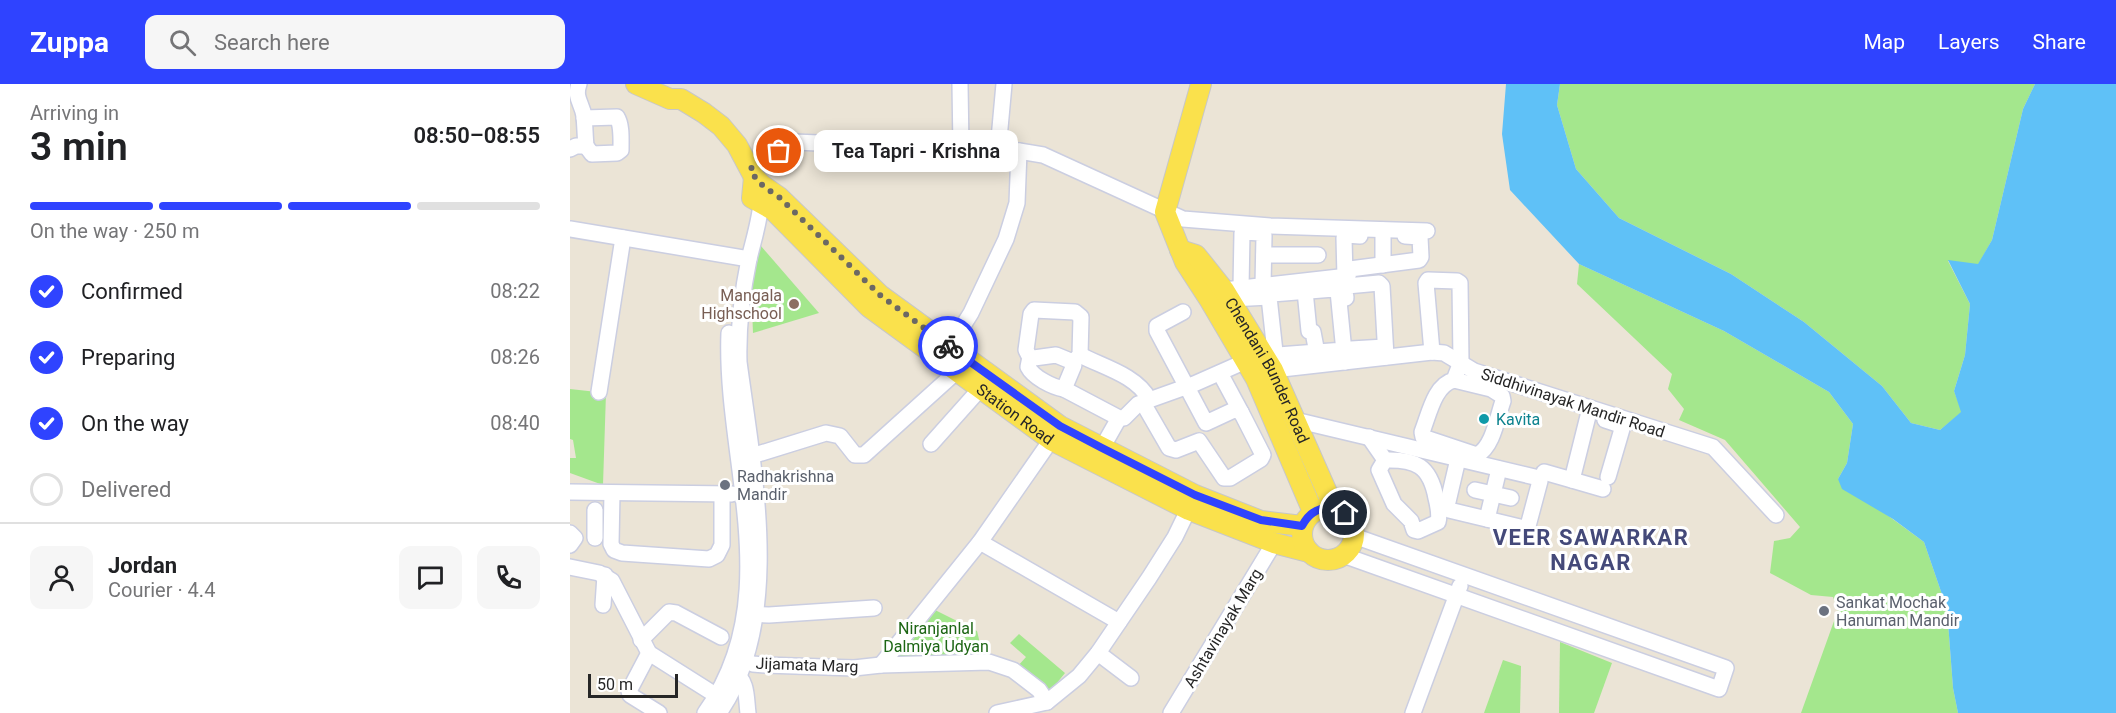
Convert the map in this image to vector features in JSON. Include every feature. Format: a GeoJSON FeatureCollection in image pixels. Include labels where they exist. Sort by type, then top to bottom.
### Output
{"type":"FeatureCollection","features":[{"type":"Feature","properties":{"kind":"main road","name":"Station Road"},"geometry":{"type":"LineString","coordinates":[[636,84],[670,99],[681,99],[720,126],[737,145],[756,187],[779,197],[945,354],[1060,426],[1102,448],[1192,502]]}},
{"type":"Feature","properties":{"kind":"main road"},"geometry":{"type":"LineString","coordinates":[[661,84],[675,91],[681,99]]}},
{"type":"Feature","properties":{"kind":"main road"},"geometry":{"type":"LineString","coordinates":[[1165,212],[1201,84]]}},
{"type":"Feature","properties":{"kind":"main road","name":"Chendani Bunder Road"},"geometry":{"type":"LineString","coordinates":[[1165,212],[1180,250],[1196,255],[1223,296],[1265,375],[1295,420],[1334,508]]}},
{"type":"Feature","properties":{"kind":"main road","name":"Chendani Bunder Road"},"geometry":{"type":"LineString","coordinates":[[1223,296],[1246,361],[1265,375],[1275,423],[1308,519]]}},
{"type":"Feature","properties":{"kind":"main road","name":"Station Road"},"geometry":{"type":"LineString","coordinates":[[945,354],[956,372],[1051,440],[1309,552]]}},
{"type":"Feature","properties":{"kind":"main road"},"geometry":{"type":"LineString","coordinates":[[1323,508],[1334,508],[1345,513],[1352,523],[1354,536],[1351,546],[1343,555],[1335,559],[1326,560],[1309,552],[1301,535],[1308,519],[1323,508]]}},
{"type":"Feature","properties":{"kind":"main road","name":"Station Road"},"geometry":{"type":"LineString","coordinates":[[1264,533],[1308,519]]}},
{"type":"Feature","properties":{"kind":"street"},"geometry":{"type":"LineString","coordinates":[[577,107],[619,119],[621,150],[619,152],[592,154],[586,146],[577,107],[579,84]]}},
{"type":"Feature","properties":{"kind":"street"},"geometry":{"type":"LineString","coordinates":[[960,84],[961,148]]}},
{"type":"Feature","properties":{"kind":"street"},"geometry":{"type":"LineString","coordinates":[[998,150],[1004,84]]}},
{"type":"Feature","properties":{"kind":"street"},"geometry":{"type":"LineString","coordinates":[[705,713],[720,704],[737,666],[750,614],[754,553],[749,493],[739,406],[728,360],[735,312],[756,187],[794,142],[1019,151],[1043,155],[1183,219],[1383,233],[1427,231]]}},
{"type":"Feature","properties":{"kind":"street"},"geometry":{"type":"LineString","coordinates":[[570,149],[576,146],[586,146]]}},
{"type":"Feature","properties":{"kind":"street"},"geometry":{"type":"LineString","coordinates":[[945,354],[971,313],[1006,240],[1017,202],[1019,151]]}},
{"type":"Feature","properties":{"kind":"street"},"geometry":{"type":"LineString","coordinates":[[1270,226],[1271,231],[1331,232]]}},
{"type":"Feature","properties":{"kind":"street"},"geometry":{"type":"LineString","coordinates":[[570,229],[745,258]]}},
{"type":"Feature","properties":{"kind":"street"},"geometry":{"type":"LineString","coordinates":[[1348,356],[1311,353],[1278,355],[1275,352],[1266,291],[1264,236],[1261,233],[1242,233],[1223,296],[1266,291],[1345,277],[1348,276],[1350,269],[1419,260],[1421,256],[1420,237],[1401,233]]}},
{"type":"Feature","properties":{"kind":"street"},"geometry":{"type":"LineString","coordinates":[[1383,233],[1383,265]]}},
{"type":"Feature","properties":{"kind":"street"},"geometry":{"type":"LineString","coordinates":[[1345,277],[1344,238],[1383,233]]}},
{"type":"Feature","properties":{"kind":"street"},"geometry":{"type":"LineString","coordinates":[[599,392],[623,238]]}},
{"type":"Feature","properties":{"kind":"street"},"geometry":{"type":"LineString","coordinates":[[1264,255],[1318,255]]}},
{"type":"Feature","properties":{"kind":"street"},"geometry":{"type":"LineString","coordinates":[[1454,380],[1491,389],[1502,396],[1503,401],[1489,442],[1477,455],[1423,437],[1422,432],[1437,394],[1443,384],[1454,380],[1461,362],[1461,342],[1460,283],[1428,280],[1426,283],[1431,348],[1461,342]]}},
{"type":"Feature","properties":{"kind":"street"},"geometry":{"type":"LineString","coordinates":[[1348,356],[1345,290],[1347,286],[1379,283],[1382,286],[1385,352]]}},
{"type":"Feature","properties":{"kind":"street"},"geometry":{"type":"LineString","coordinates":[[1266,291],[1272,294],[1334,289],[1338,291],[1348,356]]}},
{"type":"Feature","properties":{"kind":"street"},"geometry":{"type":"LineString","coordinates":[[1305,291],[1309,331],[1305,335],[1311,353]]}},
{"type":"Feature","properties":{"kind":"street"},"geometry":{"type":"LineString","coordinates":[[1064,389],[1076,358],[1081,316],[1075,312],[1034,310],[1031,314],[1026,351],[1030,357],[1028,367],[1031,372],[1057,388],[1064,389],[1119,418],[1124,418],[1138,404],[1246,361]]}},
{"type":"Feature","properties":{"kind":"street"},"geometry":{"type":"LineString","coordinates":[[1183,312],[1156,326],[1156,331],[1206,423]]}},
{"type":"Feature","properties":{"kind":"street","name":"Siddhivinayak Mandir Road"},"geometry":{"type":"LineString","coordinates":[[1265,375],[1348,356],[1431,348],[1461,362],[1474,371],[1589,412],[1713,447],[1776,515]]}},
{"type":"Feature","properties":{"kind":"street"},"geometry":{"type":"LineString","coordinates":[[1030,357],[1056,355],[1076,358],[1143,387],[1146,401],[1169,448],[1176,450],[1199,441],[1206,423],[1234,410],[1241,412]]}},
{"type":"Feature","properties":{"kind":"street"},"geometry":{"type":"LineString","coordinates":[[745,458],[826,433],[840,436],[855,456],[864,455],[956,372]]}},
{"type":"Feature","properties":{"kind":"street"},"geometry":{"type":"LineString","coordinates":[[1199,441],[1224,478],[1230,478],[1261,459],[1263,455],[1220,373]]}},
{"type":"Feature","properties":{"kind":"street"},"geometry":{"type":"LineString","coordinates":[[931,444],[980,389]]}},
{"type":"Feature","properties":{"kind":"street"},"geometry":{"type":"LineString","coordinates":[[1544,472],[1572,480],[1605,483],[1622,429],[1620,424],[1589,412],[1562,408]]}},
{"type":"Feature","properties":{"kind":"street"},"geometry":{"type":"LineString","coordinates":[[1572,480],[1589,412]]}},
{"type":"Feature","properties":{"kind":"street"},"geometry":{"type":"LineString","coordinates":[[1102,448],[1119,418]]}},
{"type":"Feature","properties":{"kind":"street"},"geometry":{"type":"LineString","coordinates":[[1295,420],[1539,478],[1528,526],[1524,528],[1449,510],[1447,506],[1458,459]]}},
{"type":"Feature","properties":{"kind":"street"},"geometry":{"type":"LineString","coordinates":[[1252,433],[1275,423]]}},
{"type":"Feature","properties":{"kind":"street"},"geometry":{"type":"LineString","coordinates":[[1369,437],[1385,460]]}},
{"type":"Feature","properties":{"kind":"street"},"geometry":{"type":"LineString","coordinates":[[880,665],[981,542],[1051,440]]}},
{"type":"Feature","properties":{"kind":"street"},"geometry":{"type":"LineString","coordinates":[[1403,459],[1417,464],[1430,476],[1436,495],[1438,522],[1418,531],[1414,530],[1411,521],[1394,504],[1379,470],[1385,460],[1403,459]]}},
{"type":"Feature","properties":{"kind":"street"},"geometry":{"type":"LineString","coordinates":[[1487,519],[1499,469]]}},
{"type":"Feature","properties":{"kind":"street"},"geometry":{"type":"LineString","coordinates":[[1475,490],[1511,498]]}},
{"type":"Feature","properties":{"kind":"street"},"geometry":{"type":"LineString","coordinates":[[570,492],[749,493]]}},
{"type":"Feature","properties":{"kind":"street"},"geometry":{"type":"LineString","coordinates":[[612,493],[611,544],[615,550],[622,553],[709,559],[717,555],[722,545],[722,494]]}},
{"type":"Feature","properties":{"kind":"street"},"geometry":{"type":"LineString","coordinates":[[998,713],[1047,702],[1079,676],[1098,653],[1170,545],[1192,502]]}},
{"type":"Feature","properties":{"kind":"street"},"geometry":{"type":"LineString","coordinates":[[595,510],[595,538]]}},
{"type":"Feature","properties":{"kind":"street"},"geometry":{"type":"LineString","coordinates":[[570,533],[575,538],[570,545]]}},
{"type":"Feature","properties":{"kind":"street","name":"Ashtavinayak Marg"},"geometry":{"type":"LineString","coordinates":[[1171,713],[1264,533]]}},
{"type":"Feature","properties":{"kind":"street"},"geometry":{"type":"LineString","coordinates":[[1343,555],[1719,688],[1726,668],[1354,536]]}},
{"type":"Feature","properties":{"kind":"street"},"geometry":{"type":"LineString","coordinates":[[981,542],[1119,622]]}},
{"type":"Feature","properties":{"kind":"street"},"geometry":{"type":"LineString","coordinates":[[570,567],[605,575],[612,581],[645,646],[720,704]]}},
{"type":"Feature","properties":{"kind":"street"},"geometry":{"type":"LineString","coordinates":[[1413,713],[1464,574]]}},
{"type":"Feature","properties":{"kind":"street"},"geometry":{"type":"LineString","coordinates":[[603,605],[605,575]]}},
{"type":"Feature","properties":{"kind":"street"},"geometry":{"type":"LineString","coordinates":[[750,614],[874,608]]}},
{"type":"Feature","properties":{"kind":"street"},"geometry":{"type":"LineString","coordinates":[[659,713],[630,695],[629,691],[645,646],[669,612],[676,613],[720,637]]}},
{"type":"Feature","properties":{"kind":"street"},"geometry":{"type":"LineString","coordinates":[[1669,671],[1676,650]]}},
{"type":"Feature","properties":{"kind":"street"},"geometry":{"type":"LineString","coordinates":[[1098,653],[1131,678]]}},
{"type":"Feature","properties":{"kind":"street","name":"Jijamata Marg"},"geometry":{"type":"LineString","coordinates":[[737,666],[843,668],[989,662],[1013,670],[1039,690],[1047,702]]}},
{"type":"Feature","properties":{"kind":"street"},"geometry":{"type":"LineString","coordinates":[[737,666],[744,683],[748,713]]}},
{"type":"Feature","properties":{"kind":"green space"},"geometry":{"type":"Polygon","coordinates":[[[1560,84],[2035,84],[2023,109],[1992,240],[1978,265],[1948,261],[1970,304],[1965,355],[1954,391],[1962,412],[1940,430],[1911,423],[1882,386],[1804,322],[1731,274],[1619,218],[1576,169],[1557,105],[1560,84]]]}},
{"type":"Feature","properties":{"kind":"green space"},"geometry":{"type":"Polygon","coordinates":[[[761,246],[819,313],[753,333],[750,259],[752,249],[761,246]]]}},
{"type":"Feature","properties":{"kind":"green space"},"geometry":{"type":"Polygon","coordinates":[[[1579,264],[1724,331],[1829,392],[1853,424],[1847,463],[1838,479],[1924,542],[1947,609],[1953,688],[1958,713],[1801,713],[1838,610],[1833,597],[1811,595],[1770,573],[1774,541],[1790,538],[1800,527],[1725,440],[1679,420],[1684,409],[1668,389],[1672,374],[1577,284],[1579,264]]]}},
{"type":"Feature","properties":{"kind":"green space"},"geometry":{"type":"Polygon","coordinates":[[[570,389],[606,393],[603,485],[570,473],[570,458],[576,458],[573,440],[570,439],[570,389]]]}},
{"type":"Feature","properties":{"kind":"green space","name":"Niranjanlal Dalmiya Udyan"},"geometry":{"type":"Polygon","coordinates":[[[931,608],[977,631],[983,656],[886,662],[931,608]]]}},
{"type":"Feature","properties":{"kind":"green space"},"geometry":{"type":"Polygon","coordinates":[[[1019,634],[1065,673],[1048,694],[1017,667],[1026,657],[1010,643],[1019,634]]]}},
{"type":"Feature","properties":{"kind":"green space"},"geometry":{"type":"Polygon","coordinates":[[[1560,642],[1612,663],[1594,713],[1559,713],[1560,642]]]}},
{"type":"Feature","properties":{"kind":"green space"},"geometry":{"type":"Polygon","coordinates":[[[1503,660],[1521,666],[1520,713],[1484,713],[1503,660]]]}},
{"type":"Feature","properties":{"kind":"water"},"geometry":{"type":"Polygon","coordinates":[[[1506,84],[1560,84],[1557,105],[1576,169],[1619,218],[1731,274],[1804,322],[1882,386],[1911,423],[1940,430],[1961,412],[1954,391],[1965,355],[1970,304],[1948,260],[1978,264],[1992,240],[2023,109],[2035,84],[2116,84],[2116,713],[1958,713],[1953,688],[1947,609],[1924,542],[1893,519],[1842,489],[1838,479],[1847,463],[1853,424],[1829,392],[1724,331],[1579,264],[1510,190],[1502,134],[1506,84]]]}},
{"type":"Feature","properties":{"kind":"way so far"},"geometry":{"type":"LineString","coordinates":[[779,151],[750,169],[754,177],[762,186],[779,197],[880,295],[948,346]]}},
{"type":"Feature","properties":{"kind":"place","name":"Tea Tapri - Krishna"},"geometry":{"type":"Point","coordinates":[779,151]}},
{"type":"Feature","properties":{"kind":"place","name":"Mangala Highschool"},"geometry":{"type":"Point","coordinates":[794,304]}},
{"type":"Feature","properties":{"kind":"place","name":"Kavita"},"geometry":{"type":"Point","coordinates":[1484,419]}},
{"type":"Feature","properties":{"kind":"place","name":"Radhakrishna Mandir"},"geometry":{"type":"Point","coordinates":[725,485]}},
{"type":"Feature","properties":{"kind":"place","name":"Sankat Mochak Hanuman Mandir"},"geometry":{"type":"Point","coordinates":[1824,611]}},
{"type":"Feature","properties":{"kind":"district","name":"VEER SAWARKAR NAGAR"},"geometry":{"type":"Point","coordinates":[1591,550]}},
{"type":"Feature","properties":{"kind":"route"},"geometry":{"type":"LineString","coordinates":[[948,346],[1060,426],[1195,495],[1261,520],[1302,526],[1306,518],[1323,508],[1334,508],[1345,513]]}}]}
